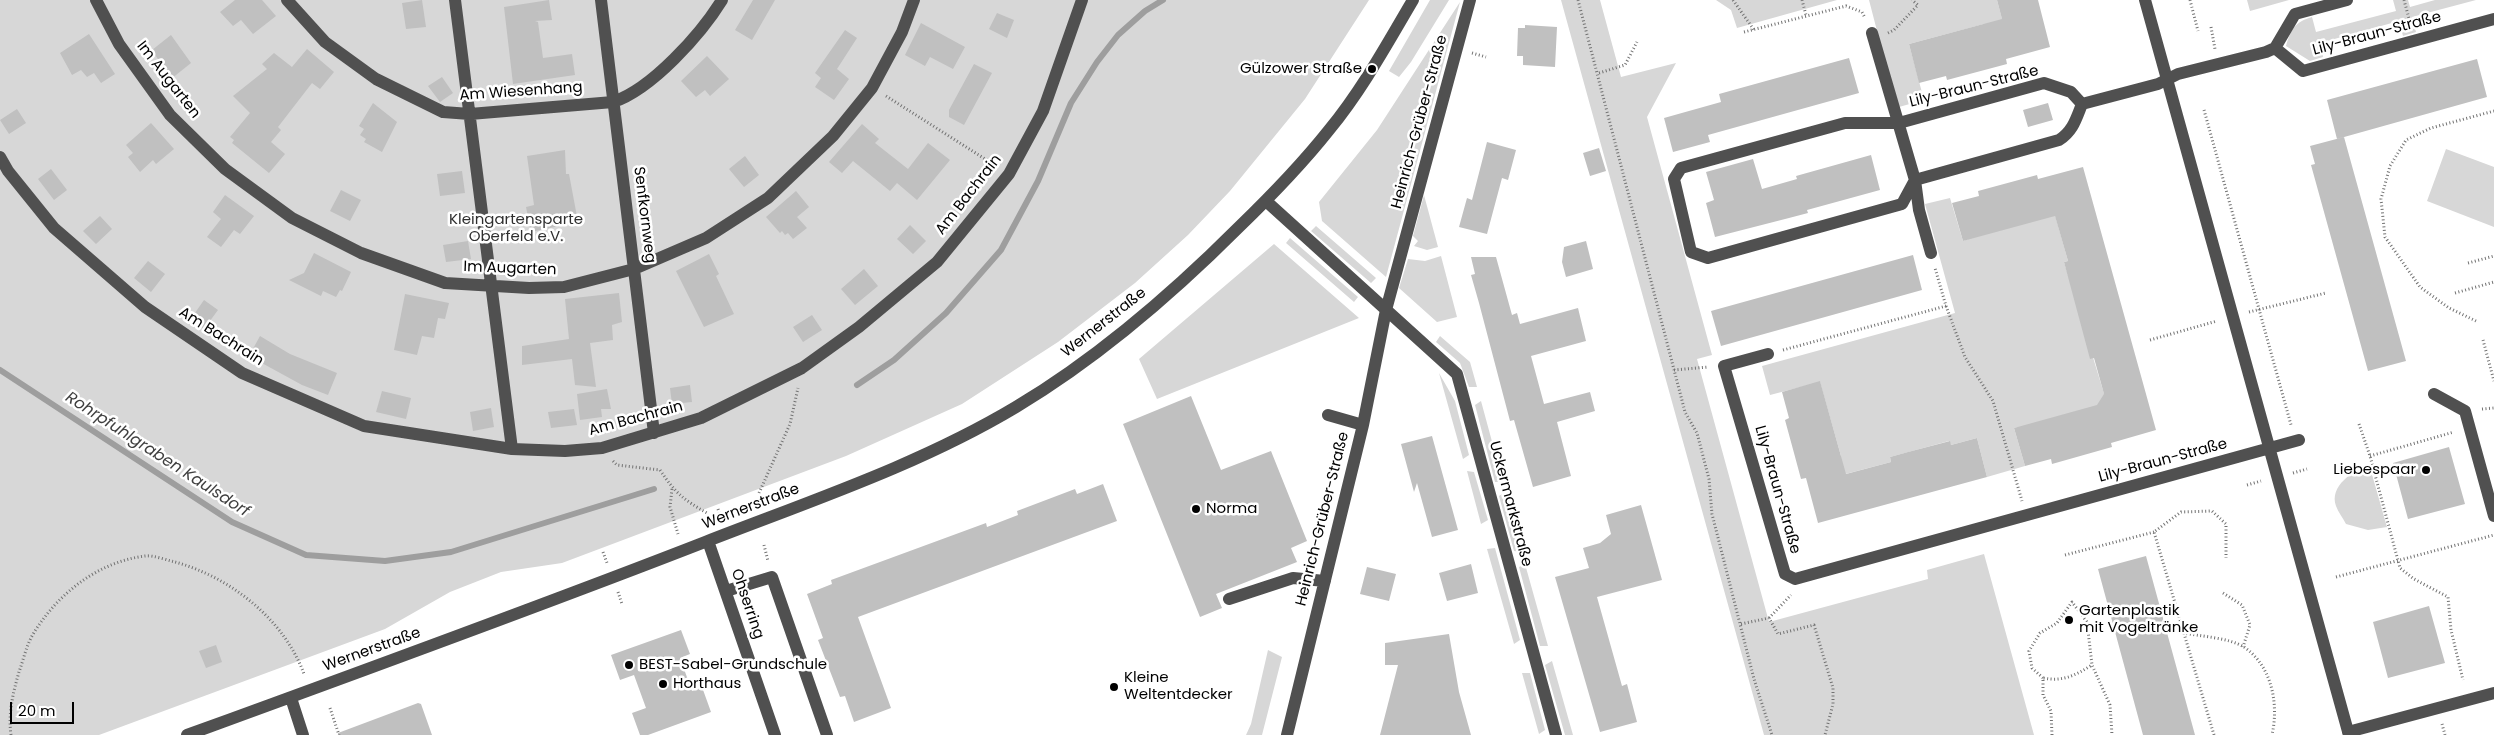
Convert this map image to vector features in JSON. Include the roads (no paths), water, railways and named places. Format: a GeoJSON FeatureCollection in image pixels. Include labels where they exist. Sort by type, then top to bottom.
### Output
{"type":"FeatureCollection","features":[{"type":"Feature","properties":{"kind":"street","name":"Im Augarten"},"geometry":{"type":"LineString","coordinates":[[96,0],[119,44],[170,115],[226,169],[292,218],[361,253],[445,283],[492,287],[564,287],[634,269],[706,238],[768,198],[833,136],[872,88],[902,32],[914,0]]}},
{"type":"Feature","properties":{"kind":"street","name":"Am Wiesenhang"},"geometry":{"type":"LineString","coordinates":[[287,0],[325,42],[376,79],[443,112],[470,114],[613,102],[630,96],[663,70],[714,15],[722,0]]}},
{"type":"Feature","properties":{"kind":"street"},"geometry":{"type":"LineString","coordinates":[[455,0],[512,448]]}},
{"type":"Feature","properties":{"kind":"street","name":"Senfkornweg"},"geometry":{"type":"LineString","coordinates":[[601,0],[654,433]]}},
{"type":"Feature","properties":{"kind":"street","name":"Am Bachrain"},"geometry":{"type":"LineString","coordinates":[[0,157],[8,171],[54,228],[145,307],[242,373],[364,426],[512,448],[565,451],[602,448],[701,418],[802,368],[859,327],[937,262],[1008,174],[1043,111],[1082,0]]}},
{"type":"Feature","properties":{"kind":"street"},"geometry":{"type":"LineString","coordinates":[[1386,310],[1266,201],[1330,130],[1372,69],[1413,0]]}},
{"type":"Feature","properties":{"kind":"street","name":"Heinrich-Grüber-Straße"},"geometry":{"type":"LineString","coordinates":[[1287,735],[1363,425],[1386,310],[1470,0]]}},
{"type":"Feature","properties":{"kind":"street"},"geometry":{"type":"LineString","coordinates":[[2145,0],[2348,734],[2494,693]]}},
{"type":"Feature","properties":{"kind":"street"},"geometry":{"type":"LineString","coordinates":[[1915,180],[2059,140],[2068,134],[2074,126],[2082,104],[2158,84],[2178,74],[2266,52],[2275,48],[2295,14],[2347,0]]}},
{"type":"Feature","properties":{"kind":"street","name":"Lily-Braun-Straße"},"geometry":{"type":"LineString","coordinates":[[2275,48],[2303,71],[2494,19]]}},
{"type":"Feature","properties":{"kind":"street"},"geometry":{"type":"LineString","coordinates":[[1872,36],[1894,113],[1899,123]]}},
{"type":"Feature","properties":{"kind":"street","name":"Lily-Braun-Straße"},"geometry":{"type":"LineString","coordinates":[[1915,180],[1902,204],[1708,258],[1691,252],[1674,179],[1680,168],[1845,123],[1899,123],[2044,83],[2071,92],[2082,104]]}},
{"type":"Feature","properties":{"kind":"street","name":"Lily-Braun-Straße"},"geometry":{"type":"LineString","coordinates":[[1899,123],[1915,180],[1919,210],[1931,253]]}},
{"type":"Feature","properties":{"kind":"street","name":"Wernerstraße"},"geometry":{"type":"LineString","coordinates":[[187,735],[708,541],[877,475],[961,438],[1017,406],[1116,339],[1200,266],[1266,201]]}},
{"type":"Feature","properties":{"kind":"street","name":"Uckermarkstraße"},"geometry":{"type":"LineString","coordinates":[[1386,310],[1457,374],[1556,735]]}},
{"type":"Feature","properties":{"kind":"street","name":"Lily-Braun-Straße"},"geometry":{"type":"LineString","coordinates":[[1768,354],[1724,366],[1785,574],[1795,579],[2299,440]]}},
{"type":"Feature","properties":{"kind":"street"},"geometry":{"type":"LineString","coordinates":[[2434,394],[2465,410],[2494,516]]}},
{"type":"Feature","properties":{"kind":"street"},"geometry":{"type":"LineString","coordinates":[[1328,415],[1363,425]]}},
{"type":"Feature","properties":{"kind":"street","name":"Ohserring"},"geometry":{"type":"LineString","coordinates":[[708,541],[775,735]]}},
{"type":"Feature","properties":{"kind":"street"},"geometry":{"type":"LineString","coordinates":[[726,591],[772,577],[827,735]]}},
{"type":"Feature","properties":{"kind":"street"},"geometry":{"type":"LineString","coordinates":[[1229,599],[1293,578],[1325,581]]}},
{"type":"Feature","properties":{"kind":"street"},"geometry":{"type":"LineString","coordinates":[[290,698],[302,735]]}},
{"type":"Feature","properties":{"kind":"waterway","name":"Rohrpfuhlgraben Kaulsdorf"},"geometry":{"type":"LineString","coordinates":[[857,385],[894,360],[946,313],[1001,250],[1038,181],[1071,103],[1097,62],[1118,35],[1145,11],[1163,0]]}},
{"type":"Feature","properties":{"kind":"waterway","name":"Rohrpfuhlgraben Kaulsdorf"},"geometry":{"type":"LineString","coordinates":[[0,370],[232,522],[306,555],[385,561],[451,552],[654,489]]}},
{"type":"Feature","properties":{"kind":"place","name":"Gülzower Straße"},"geometry":{"type":"Point","coordinates":[1372,69]}},
{"type":"Feature","properties":{"kind":"place","name":"Liebespaar"},"geometry":{"type":"Point","coordinates":[2426,470]}},
{"type":"Feature","properties":{"kind":"place","name":"Norma"},"geometry":{"type":"Point","coordinates":[1196,509]}},
{"type":"Feature","properties":{"kind":"place","name":"Gartenplastik mit Vogeltränke"},"geometry":{"type":"Point","coordinates":[2069,620]}},
{"type":"Feature","properties":{"kind":"place","name":"BEST-Sabel-Grundschule"},"geometry":{"type":"Point","coordinates":[629,665]}},
{"type":"Feature","properties":{"kind":"place","name":"Horthaus"},"geometry":{"type":"Point","coordinates":[663,684]}},
{"type":"Feature","properties":{"kind":"place","name":"Kleine Weltentdecker"},"geometry":{"type":"Point","coordinates":[1114,687]}},
{"type":"Feature","properties":{"kind":"park label","name":"Kleingartensparte Oberfeld e.V."},"geometry":{"type":"Point","coordinates":[516,228]}}]}
